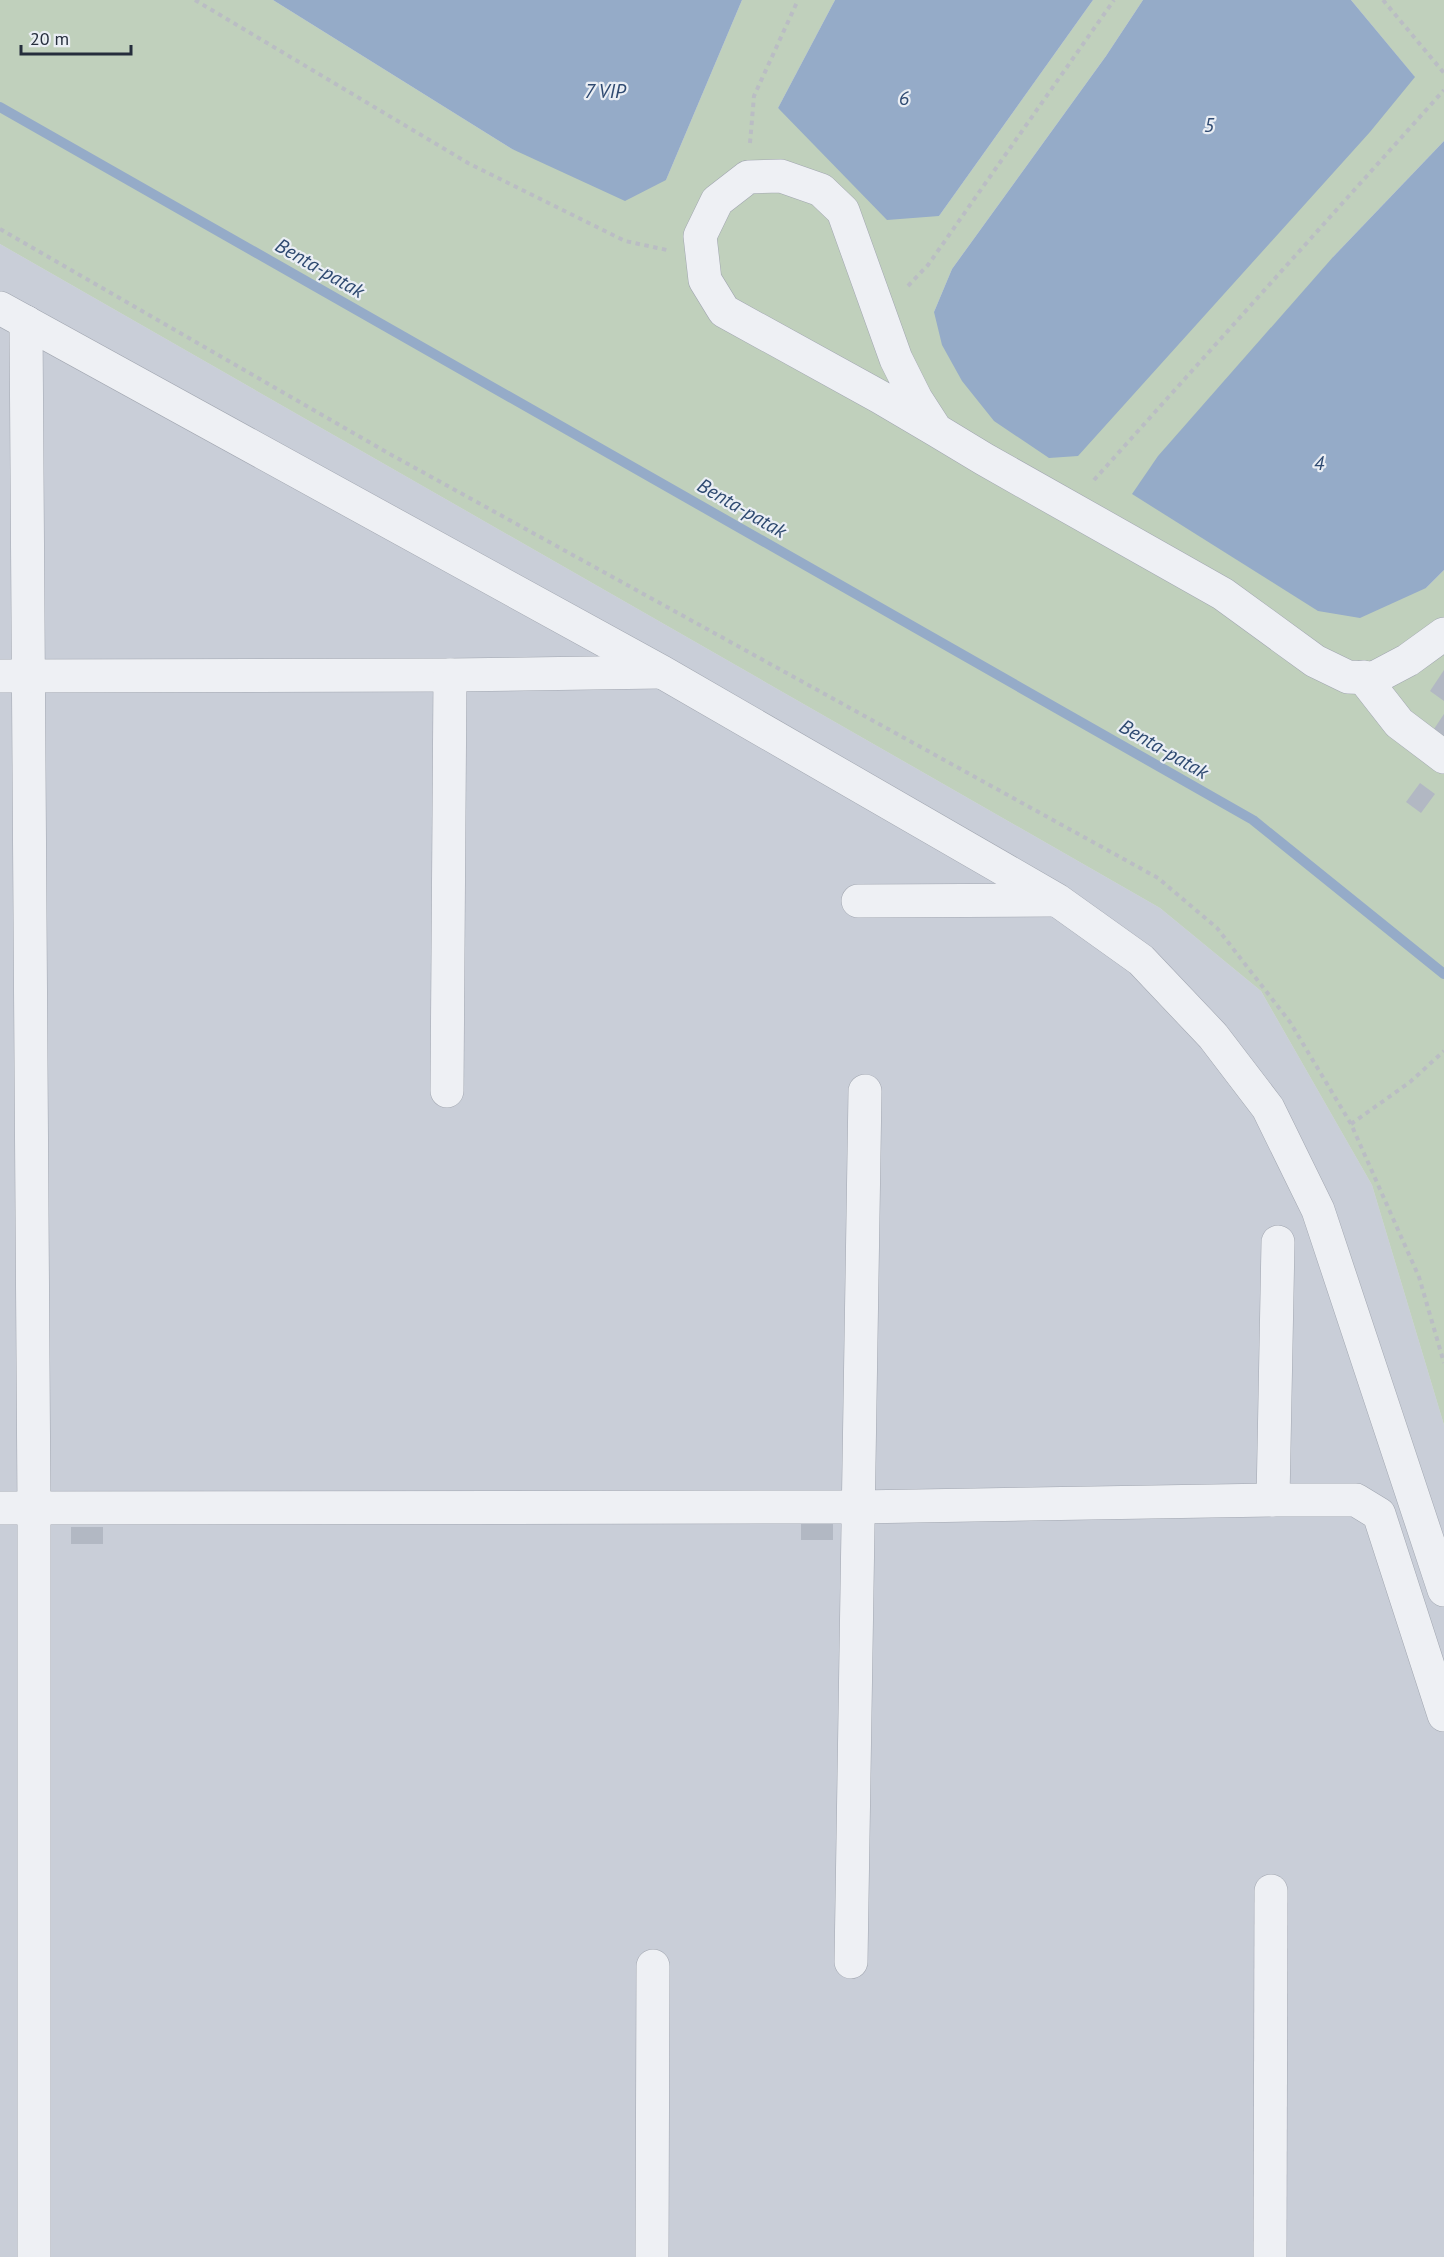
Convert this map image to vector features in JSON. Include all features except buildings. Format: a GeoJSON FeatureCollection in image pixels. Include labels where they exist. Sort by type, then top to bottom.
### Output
{"type":"FeatureCollection","features":[{"type":"Feature","properties":{"kind":"lane"},"geometry":{"type":"LineString","coordinates":[[936,430],[916,399],[896,359],[843,212],[821,190],[782,176],[748,177],[717,201],[700,236],[705,280],[724,311],[880,397],[936,430],[1070,508],[1223,594],[1315,661],[1348,677],[1374,678],[1408,660],[1444,634]]}},
{"type":"Feature","properties":{"kind":"lane"},"geometry":{"type":"LineString","coordinates":[[34,2257],[34,1508],[14,676],[13,315],[662,672],[1057,900],[1141,960],[1213,1036],[1268,1108],[1318,1210],[1444,1590]]}},
{"type":"Feature","properties":{"kind":"lane"},"geometry":{"type":"LineString","coordinates":[[14,676],[662,672]]}},
{"type":"Feature","properties":{"kind":"lane"},"geometry":{"type":"LineString","coordinates":[[447,1091],[450,675]]}},
{"type":"Feature","properties":{"kind":"lane"},"geometry":{"type":"LineString","coordinates":[[1363,677],[1399,723],[1444,757]]}},
{"type":"Feature","properties":{"kind":"lane"},"geometry":{"type":"LineString","coordinates":[[858,901],[1057,900]]}},
{"type":"Feature","properties":{"kind":"lane"},"geometry":{"type":"LineString","coordinates":[[850,1962],[865,1090]]}},
{"type":"Feature","properties":{"kind":"lane"},"geometry":{"type":"LineString","coordinates":[[1273,1500],[1278,1242]]}},
{"type":"Feature","properties":{"kind":"lane"},"geometry":{"type":"LineString","coordinates":[[0,1508],[858,1507],[1356,1500],[1379,1514],[1444,1715]]}},
{"type":"Feature","properties":{"kind":"lane"},"geometry":{"type":"LineString","coordinates":[[1270,2257],[1271,1891]]}},
{"type":"Feature","properties":{"kind":"lane"},"geometry":{"type":"LineString","coordinates":[[652,1966],[652,2257]]}},
{"type":"Feature","properties":{"kind":"path"},"geometry":{"type":"LineString","coordinates":[[195,0],[468,163],[625,241],[703,258]]}},
{"type":"Feature","properties":{"kind":"path"},"geometry":{"type":"LineString","coordinates":[[748,177],[754,96],[798,0]]}},
{"type":"Feature","properties":{"kind":"path"},"geometry":{"type":"LineString","coordinates":[[881,315],[928,265],[1114,0]]}},
{"type":"Feature","properties":{"kind":"path"},"geometry":{"type":"LineString","coordinates":[[1383,0],[1444,74]]}},
{"type":"Feature","properties":{"kind":"path"},"geometry":{"type":"LineString","coordinates":[[1070,508],[1444,90]]}},
{"type":"Feature","properties":{"kind":"path"},"geometry":{"type":"LineString","coordinates":[[1351,1124],[1410,1082],[1444,1051]]}},
{"type":"Feature","properties":{"kind":"shaded area"},"geometry":{"type":"Polygon","coordinates":[[[0,244],[1160,908],[1261,991],[1372,1185],[1444,1425],[1444,2257],[0,2257],[0,244]]]}},
{"type":"Feature","properties":{"kind":"green space"},"geometry":{"type":"Polygon","coordinates":[[[0,0],[273,0],[512,149],[666,180],[742,0],[835,0],[778,108],[939,216],[1093,0],[1143,0],[1106,56],[952,269],[934,312],[1414,76],[1351,0],[1444,0],[1444,141],[1333,257],[1426,588],[1444,570],[1444,1425],[1372,1185],[1261,991],[1160,908],[0,244],[0,0]]]}},
{"type":"Feature","properties":{"kind":"water","name":"7 VIP"},"geometry":{"type":"Polygon","coordinates":[[[273,0],[742,0],[666,180],[625,201],[512,149],[273,0]]]}},
{"type":"Feature","properties":{"kind":"water","name":"6"},"geometry":{"type":"Polygon","coordinates":[[[835,0],[1093,0],[939,216],[887,220],[778,108],[835,0]]]}},
{"type":"Feature","properties":{"kind":"water","name":"5"},"geometry":{"type":"Polygon","coordinates":[[[1143,0],[1351,0],[1415,77],[1370,132],[1078,456],[1049,458],[994,421],[962,381],[942,345],[934,312],[952,269],[1106,56],[1143,0]]]}},
{"type":"Feature","properties":{"kind":"water","name":"4"},"geometry":{"type":"Polygon","coordinates":[[[1444,141],[1444,570],[1426,588],[1360,618],[1318,611],[1132,494],[1158,456],[1333,257],[1444,141]]]}},
{"type":"Feature","properties":{"kind":"waterway","name":"Benta-patak"},"geometry":{"type":"LineString","coordinates":[[0,107],[1253,820],[1444,974]]}}]}
